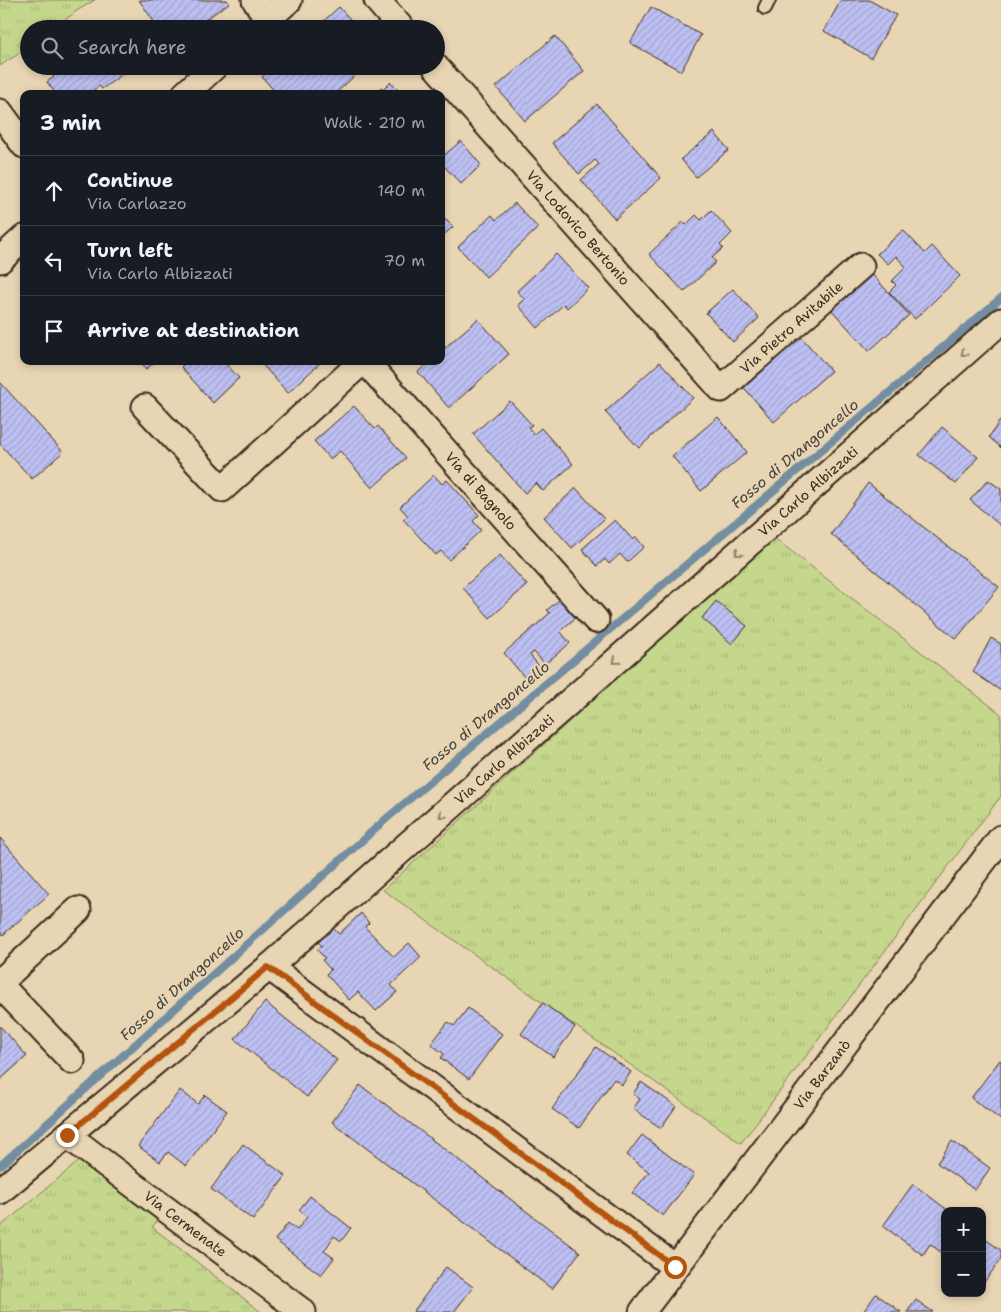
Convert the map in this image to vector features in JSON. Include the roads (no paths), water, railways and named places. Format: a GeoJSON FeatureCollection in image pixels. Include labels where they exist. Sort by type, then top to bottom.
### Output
{"type":"FeatureCollection","features":[{"type":"Feature","properties":{"kind":"street"},"geometry":{"type":"LineString","coordinates":[[260,16],[289,0]]}},
{"type":"Feature","properties":{"kind":"street"},"geometry":{"type":"LineString","coordinates":[[377,0],[394,20]]}},
{"type":"Feature","properties":{"kind":"street"},"geometry":{"type":"LineString","coordinates":[[189,90],[206,75]]}},
{"type":"Feature","properties":{"kind":"street","name":"Via Lodovico Bertonio"},"geometry":{"type":"LineString","coordinates":[[443,75],[721,389]]}},
{"type":"Feature","properties":{"kind":"street"},"geometry":{"type":"LineString","coordinates":[[0,112],[20,140]]}},
{"type":"Feature","properties":{"kind":"street"},"geometry":{"type":"LineString","coordinates":[[0,260],[20,242]]}},
{"type":"Feature","properties":{"kind":"street","name":"Via Pietro Avitabile"},"geometry":{"type":"LineString","coordinates":[[721,389],[861,266]]}},
{"type":"Feature","properties":{"kind":"street","name":"Via Carlo Albizzati"},"geometry":{"type":"LineString","coordinates":[[0,1191],[268,967],[1001,321]]}},
{"type":"Feature","properties":{"kind":"street"},"geometry":{"type":"LineString","coordinates":[[145,407],[222,488],[360,365]]}},
{"type":"Feature","properties":{"kind":"street","name":"Via di Bagnolo"},"geometry":{"type":"LineString","coordinates":[[368,365],[596,620]]}},
{"type":"Feature","properties":{"kind":"street","name":"Via Barzanò"},"geometry":{"type":"LineString","coordinates":[[642,1312],[1001,838]]}},
{"type":"Feature","properties":{"kind":"street"},"geometry":{"type":"LineString","coordinates":[[72,1061],[0,984],[78,910]]}},
{"type":"Feature","properties":{"kind":"street"},"geometry":{"type":"LineString","coordinates":[[268,967],[675,1267]]}},
{"type":"Feature","properties":{"kind":"street","name":"Via Cermenate"},"geometry":{"type":"LineString","coordinates":[[67,1135],[303,1312]]}},
{"type":"Feature","properties":{"kind":"waterway","name":"Fosso di Drangoncello"},"geometry":{"type":"LineString","coordinates":[[0,1166],[386,819],[1001,298]]}}]}
